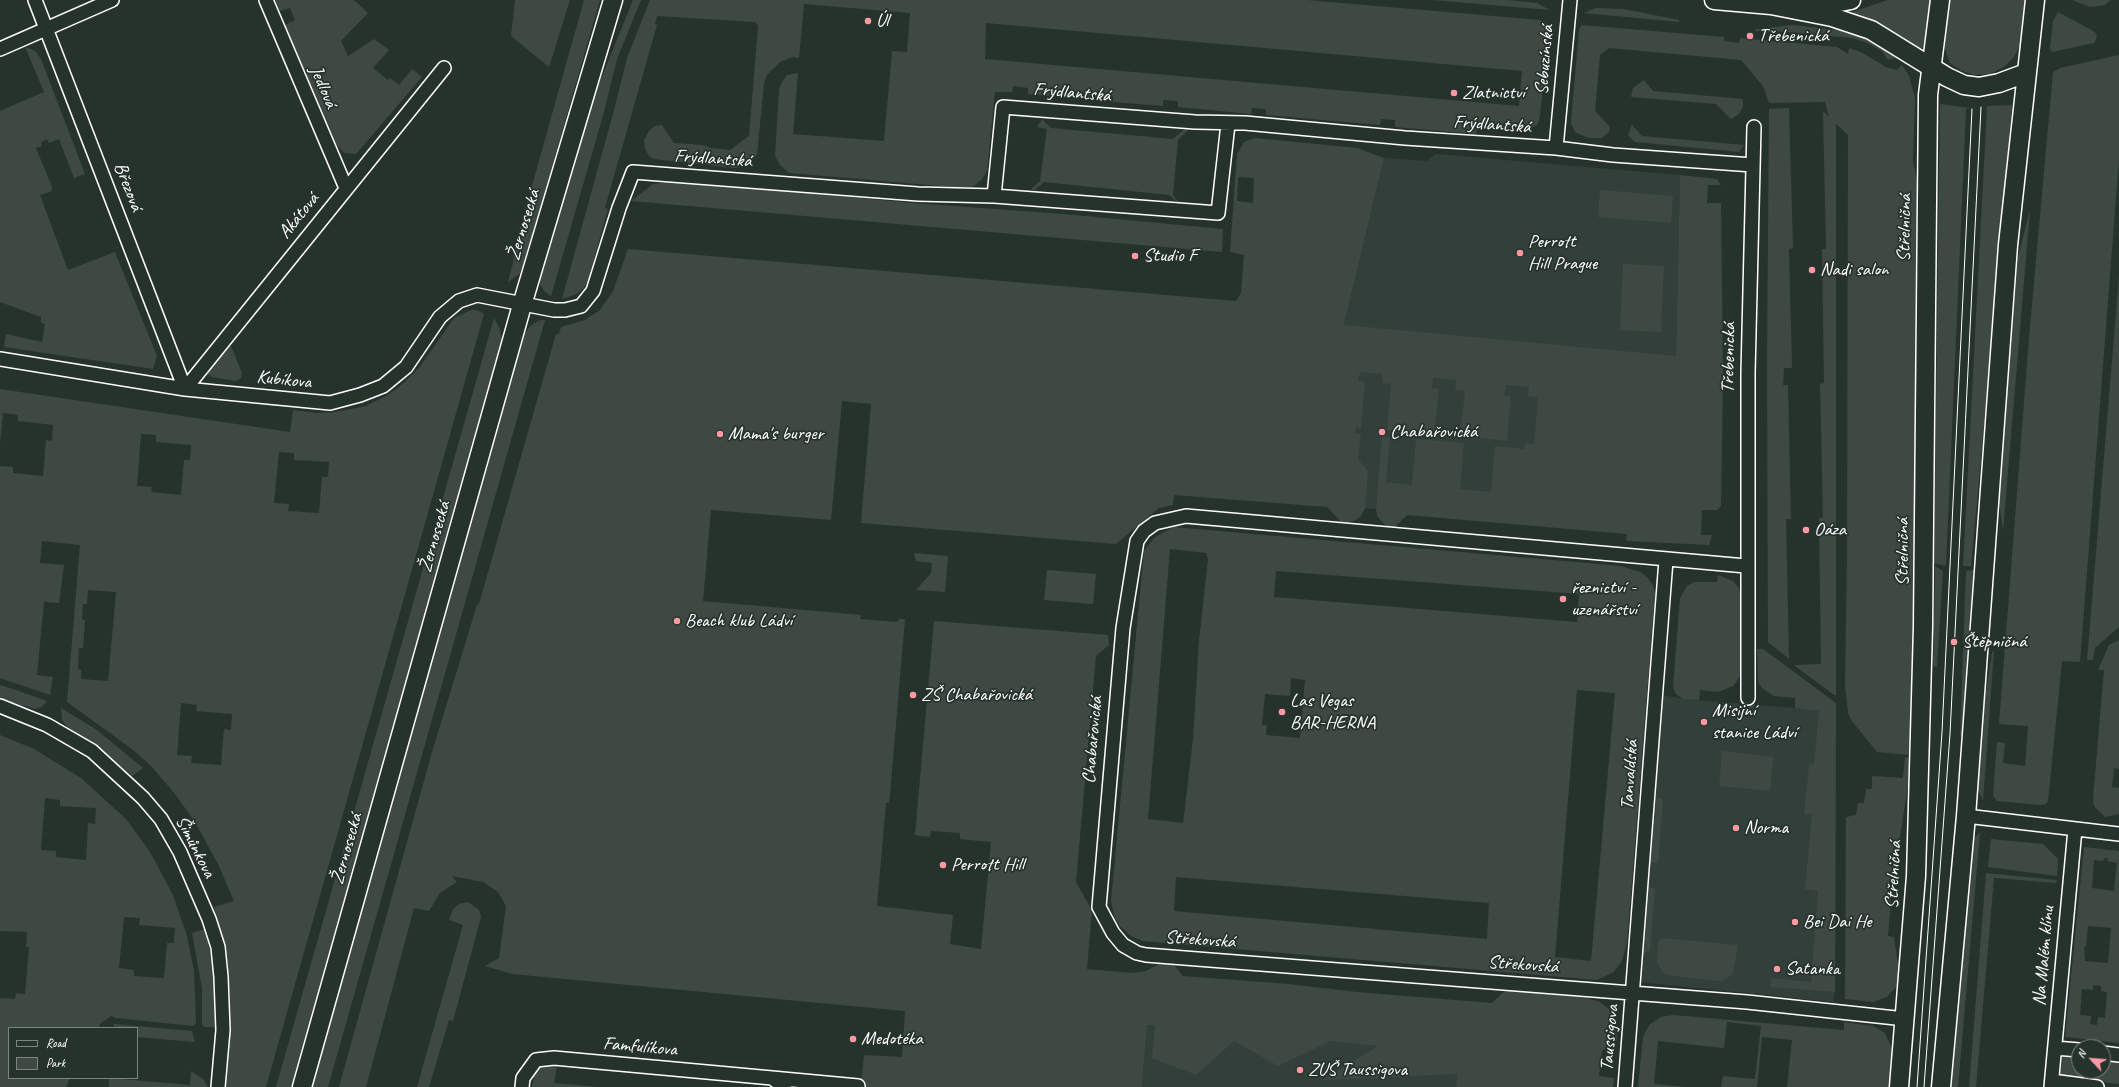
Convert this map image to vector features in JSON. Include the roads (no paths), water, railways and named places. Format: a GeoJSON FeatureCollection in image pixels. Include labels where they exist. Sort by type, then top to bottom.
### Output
{"type":"FeatureCollection","features":[{"type":"Feature","properties":{"kind":"main road"},"geometry":{"type":"LineString","coordinates":[[1714,0],[1771,5],[1832,17],[1871,30],[1931,67],[1964,85],[1979,87],[1999,83],[2026,72]]}},
{"type":"Feature","properties":{"kind":"main road"},"geometry":{"type":"LineString","coordinates":[[1771,5],[1835,3],[1851,0]]}},
{"type":"Feature","properties":{"kind":"main road","name":"Střelničná"},"geometry":{"type":"LineString","coordinates":[[1899,1087],[1916,876],[1923,642],[1928,96],[1940,0]]}},
{"type":"Feature","properties":{"kind":"main road"},"geometry":{"type":"LineString","coordinates":[[1941,1087],[1966,816],[2008,245],[2035,0]]}},
{"type":"Feature","properties":{"kind":"main road","name":"Žernosecká"},"geometry":{"type":"LineString","coordinates":[[302,1087],[522,305],[612,2]]}},
{"type":"Feature","properties":{"kind":"street","name":"Březová"},"geometry":{"type":"LineString","coordinates":[[35,0],[185,389]]}},
{"type":"Feature","properties":{"kind":"street"},"geometry":{"type":"LineString","coordinates":[[0,49],[112,0]]}},
{"type":"Feature","properties":{"kind":"street","name":"Jedlová"},"geometry":{"type":"LineString","coordinates":[[266,0],[346,188]]}},
{"type":"Feature","properties":{"kind":"street","name":"Sebuzínská"},"geometry":{"type":"LineString","coordinates":[[1556,148],[1570,0]]}},
{"type":"Feature","properties":{"kind":"street","name":"Akátová"},"geometry":{"type":"LineString","coordinates":[[185,389],[444,68]]}},
{"type":"Feature","properties":{"kind":"street","name":"Frýdlantská"},"geometry":{"type":"LineString","coordinates":[[994,196],[1003,106],[1228,124],[1245,123],[1405,138],[1556,148],[1613,155],[1753,165]]}},
{"type":"Feature","properties":{"kind":"street","name":"Frýdlantská"},"geometry":{"type":"LineString","coordinates":[[522,305],[565,310],[581,306],[594,291],[621,204],[633,172],[918,194],[994,196],[1218,213],[1228,124]]}},
{"type":"Feature","properties":{"kind":"street","name":"Třebenická"},"geometry":{"type":"LineString","coordinates":[[1748,698],[1749,587],[1746,566],[1748,373],[1754,127]]}},
{"type":"Feature","properties":{"kind":"street","name":"Kubíkova"},"geometry":{"type":"LineString","coordinates":[[0,359],[185,389],[330,403],[360,395],[383,386],[406,367],[440,317],[459,300],[477,295],[522,305]]}},
{"type":"Feature","properties":{"kind":"street","name":"Chabařovická"},"geometry":{"type":"LineString","coordinates":[[1137,953],[1123,945],[1113,933],[1098,907],[1123,628],[1137,541],[1144,531],[1156,523],[1186,516],[1666,560]]}},
{"type":"Feature","properties":{"kind":"street"},"geometry":{"type":"LineString","coordinates":[[1666,560],[1746,566]]}},
{"type":"Feature","properties":{"kind":"street","name":"Tanvaldská"},"geometry":{"type":"LineString","coordinates":[[1633,993],[1666,560]]}},
{"type":"Feature","properties":{"kind":"street","name":"Šimůnkova"},"geometry":{"type":"LineString","coordinates":[[0,706],[47,725],[92,750],[143,798],[161,819],[180,852],[209,919],[218,947],[223,1030],[218,1087]]}},
{"type":"Feature","properties":{"kind":"street"},"geometry":{"type":"LineString","coordinates":[[1966,816],[2119,834]]}},
{"type":"Feature","properties":{"kind":"street","name":"Na Malém klínu"},"geometry":{"type":"LineString","coordinates":[[2051,1084],[2075,829]]}},
{"type":"Feature","properties":{"kind":"street","name":"Střekovská"},"geometry":{"type":"LineString","coordinates":[[1137,953],[1747,1002],[1905,1019]]}},
{"type":"Feature","properties":{"kind":"street","name":"Taussigova"},"geometry":{"type":"LineString","coordinates":[[1625,1087],[1633,993]]}},
{"type":"Feature","properties":{"kind":"street"},"geometry":{"type":"LineString","coordinates":[[2055,1048],[2071,1049]]}},
{"type":"Feature","properties":{"kind":"street","name":"Famfulíkova"},"geometry":{"type":"LineString","coordinates":[[522,1087],[523,1078],[536,1060],[554,1058],[858,1086]]}},
{"type":"Feature","properties":{"kind":"street"},"geometry":{"type":"LineString","coordinates":[[772,1078],[784,1087]]}},
{"type":"Feature","properties":{"kind":"street"},"geometry":{"type":"LineString","coordinates":[[2051,1084],[2097,1087]]}},
{"type":"Feature","properties":{"kind":"tram line"},"geometry":{"type":"LineString","coordinates":[[1924,1087],[1950,734],[1981,107]]}},
{"type":"Feature","properties":{"kind":"tram line"},"geometry":{"type":"LineString","coordinates":[[1917,1087],[1942,732],[1972,109]]}},
{"type":"Feature","properties":{"kind":"place","name":"Úl"},"geometry":{"type":"Point","coordinates":[868,21]}},
{"type":"Feature","properties":{"kind":"place","name":"Třebenická"},"geometry":{"type":"Point","coordinates":[1750,36]}},
{"type":"Feature","properties":{"kind":"place","name":"Zlatnictví"},"geometry":{"type":"Point","coordinates":[1454,93]}},
{"type":"Feature","properties":{"kind":"place","name":"Perrott Hill Prague"},"geometry":{"type":"Point","coordinates":[1520,253]}},
{"type":"Feature","properties":{"kind":"place","name":"Studio F"},"geometry":{"type":"Point","coordinates":[1135,256]}},
{"type":"Feature","properties":{"kind":"place","name":"Nadi salon"},"geometry":{"type":"Point","coordinates":[1812,270]}},
{"type":"Feature","properties":{"kind":"place","name":"Chabařovická"},"geometry":{"type":"Point","coordinates":[1382,432]}},
{"type":"Feature","properties":{"kind":"place","name":"Mama's burger"},"geometry":{"type":"Point","coordinates":[720,434]}},
{"type":"Feature","properties":{"kind":"place","name":"Oáza"},"geometry":{"type":"Point","coordinates":[1806,530]}},
{"type":"Feature","properties":{"kind":"place","name":"řeznictví - uzenářství"},"geometry":{"type":"Point","coordinates":[1563,599]}},
{"type":"Feature","properties":{"kind":"place","name":"Beach klub Ládví"},"geometry":{"type":"Point","coordinates":[677,621]}},
{"type":"Feature","properties":{"kind":"place","name":"Štěpničná"},"geometry":{"type":"Point","coordinates":[1954,642]}},
{"type":"Feature","properties":{"kind":"place","name":"ZŠ Chabařovická"},"geometry":{"type":"Point","coordinates":[913,695]}},
{"type":"Feature","properties":{"kind":"place","name":"Las Vegas BAR-HERNA"},"geometry":{"type":"Point","coordinates":[1282,712]}},
{"type":"Feature","properties":{"kind":"place","name":"Misijní stanice Ládví"},"geometry":{"type":"Point","coordinates":[1704,722]}},
{"type":"Feature","properties":{"kind":"place","name":"Norma"},"geometry":{"type":"Point","coordinates":[1736,828]}},
{"type":"Feature","properties":{"kind":"place","name":"Perrott Hill"},"geometry":{"type":"Point","coordinates":[943,865]}},
{"type":"Feature","properties":{"kind":"place","name":"Bei Dai He"},"geometry":{"type":"Point","coordinates":[1795,922]}},
{"type":"Feature","properties":{"kind":"place","name":"Satanka"},"geometry":{"type":"Point","coordinates":[1777,969]}},
{"type":"Feature","properties":{"kind":"place","name":"Medotéka"},"geometry":{"type":"Point","coordinates":[853,1039]}},
{"type":"Feature","properties":{"kind":"place","name":"ZUŠ Taussigova"},"geometry":{"type":"Point","coordinates":[1300,1070]}}]}
